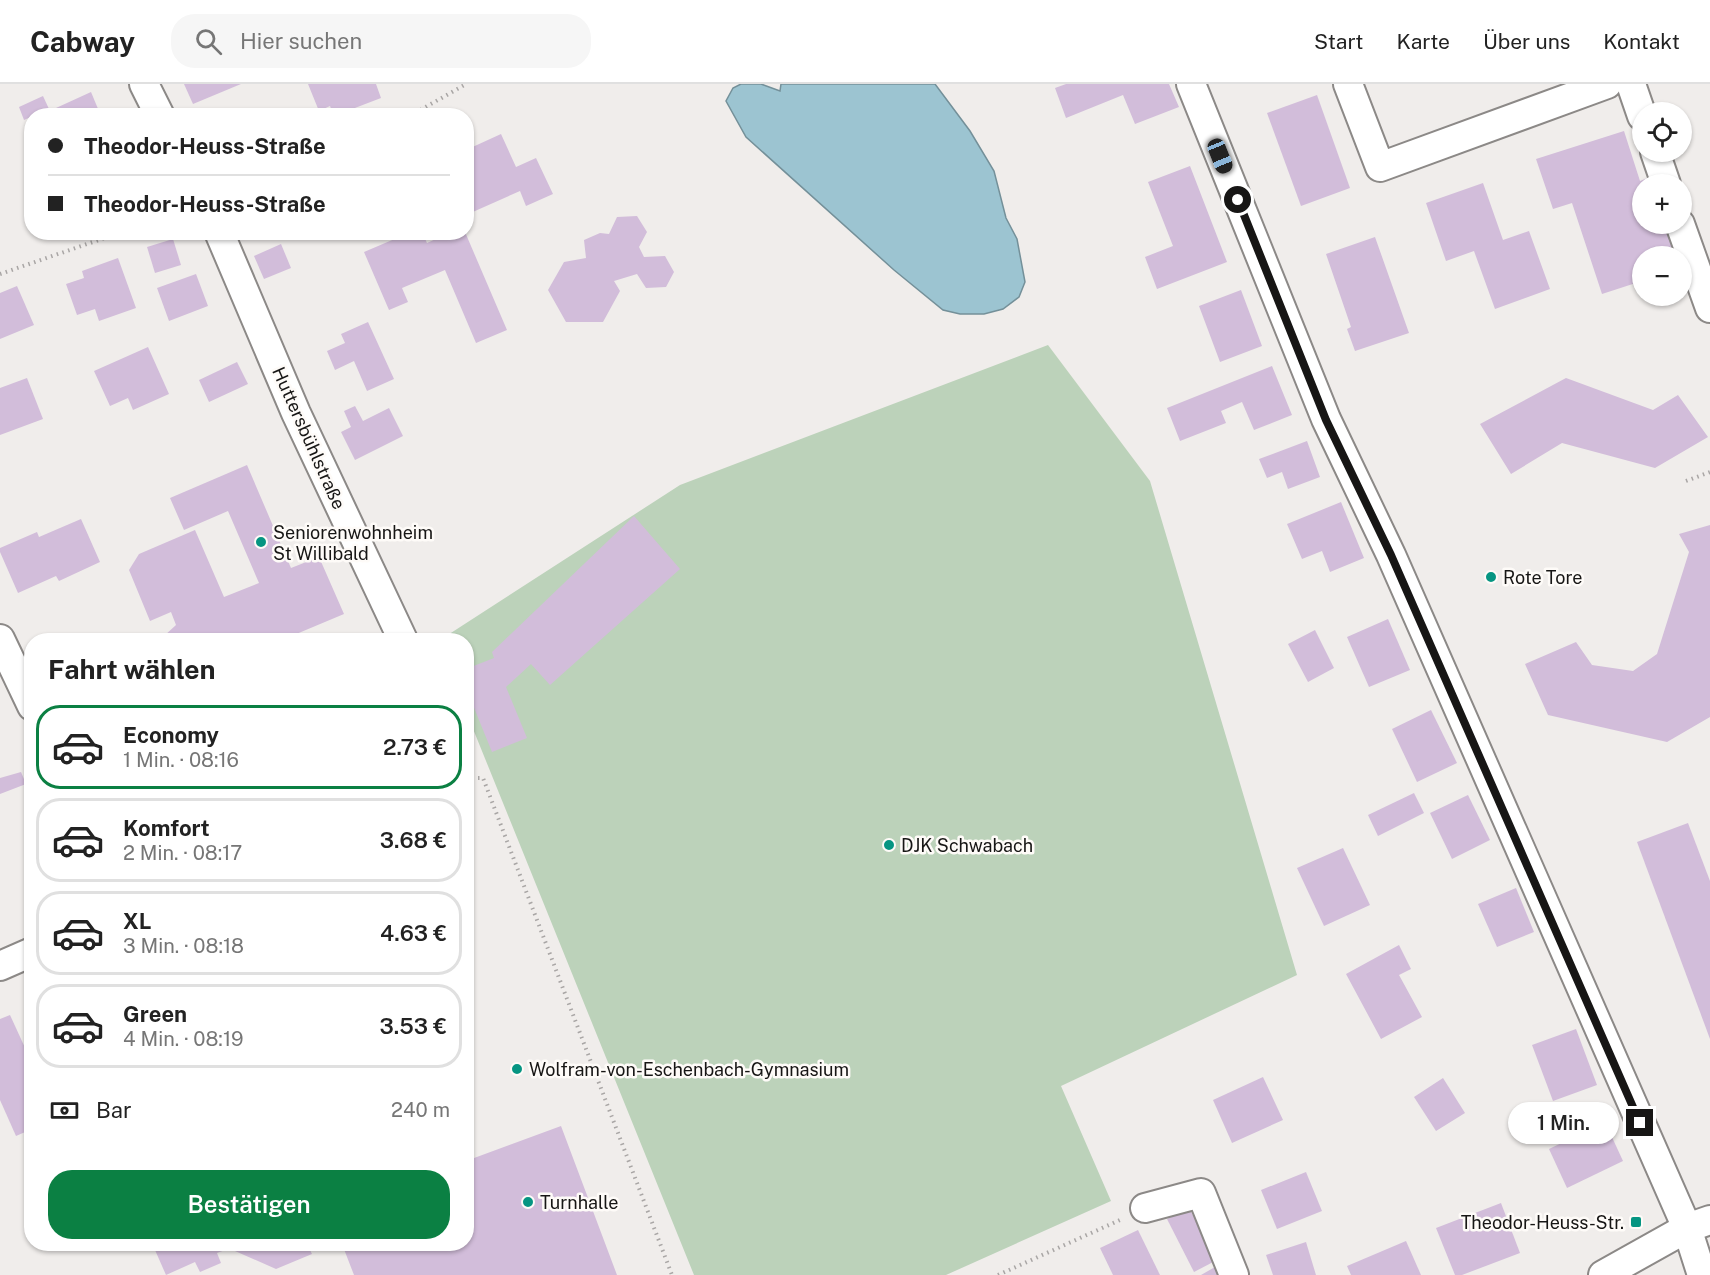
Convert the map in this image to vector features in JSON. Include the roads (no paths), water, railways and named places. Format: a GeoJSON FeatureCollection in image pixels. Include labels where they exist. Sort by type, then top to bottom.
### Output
{"type":"FeatureCollection","features":[{"type":"Feature","properties":{"kind":"street"},"geometry":{"type":"LineString","coordinates":[[144,84],[156,108]]}},
{"type":"Feature","properties":{"kind":"street"},"geometry":{"type":"LineString","coordinates":[[1348,84],[1380,167],[1607,84]]}},
{"type":"Feature","properties":{"kind":"street"},"geometry":{"type":"LineString","coordinates":[[1631,84],[1637,102]]}},
{"type":"Feature","properties":{"kind":"street"},"geometry":{"type":"LineString","coordinates":[[1200,86],[1326,420],[1391,555],[1698,1224],[1702,1275]]}},
{"type":"Feature","properties":{"kind":"street"},"geometry":{"type":"LineString","coordinates":[[1684,234],[1710,308]]}},
{"type":"Feature","properties":{"kind":"street","name":"Huttersbühlstraße"},"geometry":{"type":"LineString","coordinates":[[222,240],[296,413],[400,633]]}},
{"type":"Feature","properties":{"kind":"street"},"geometry":{"type":"LineString","coordinates":[[0,639],[24,689]]}},
{"type":"Feature","properties":{"kind":"street"},"geometry":{"type":"LineString","coordinates":[[0,966],[24,956]]}},
{"type":"Feature","properties":{"kind":"street"},"geometry":{"type":"LineString","coordinates":[[1145,1208],[1201,1193],[1234,1275]]}},
{"type":"Feature","properties":{"kind":"street"},"geometry":{"type":"LineString","coordinates":[[1603,1275],[1698,1224]]}},
{"type":"Feature","properties":{"kind":"water"},"geometry":{"type":"Polygon","coordinates":[[[741,84],[761,84],[780,91],[781,84],[935,84],[970,131],[994,171],[1006,218],[1017,239],[1025,282],[1019,297],[1003,309],[984,314],[960,314],[943,310],[894,270],[746,137],[726,101],[733,88],[741,84]]]}},
{"type":"Feature","properties":{"kind":"place","name":"Seniorenwohnheim St Willibald"},"geometry":{"type":"Point","coordinates":[261,542]}},
{"type":"Feature","properties":{"kind":"place","name":"Rote Tore"},"geometry":{"type":"Point","coordinates":[1491,577]}},
{"type":"Feature","properties":{"kind":"place","name":"DJK Schwabach"},"geometry":{"type":"Point","coordinates":[889,845]}},
{"type":"Feature","properties":{"kind":"place","name":"Wolfram-von-Eschenbach-Gymnasium"},"geometry":{"type":"Point","coordinates":[517,1069]}},
{"type":"Feature","properties":{"kind":"place","name":"Turnhalle"},"geometry":{"type":"Point","coordinates":[528,1202]}},
{"type":"Feature","properties":{"kind":"place","name":"Theodor-Heuss-Str."},"geometry":{"type":"Point","coordinates":[1636,1222]}}]}
